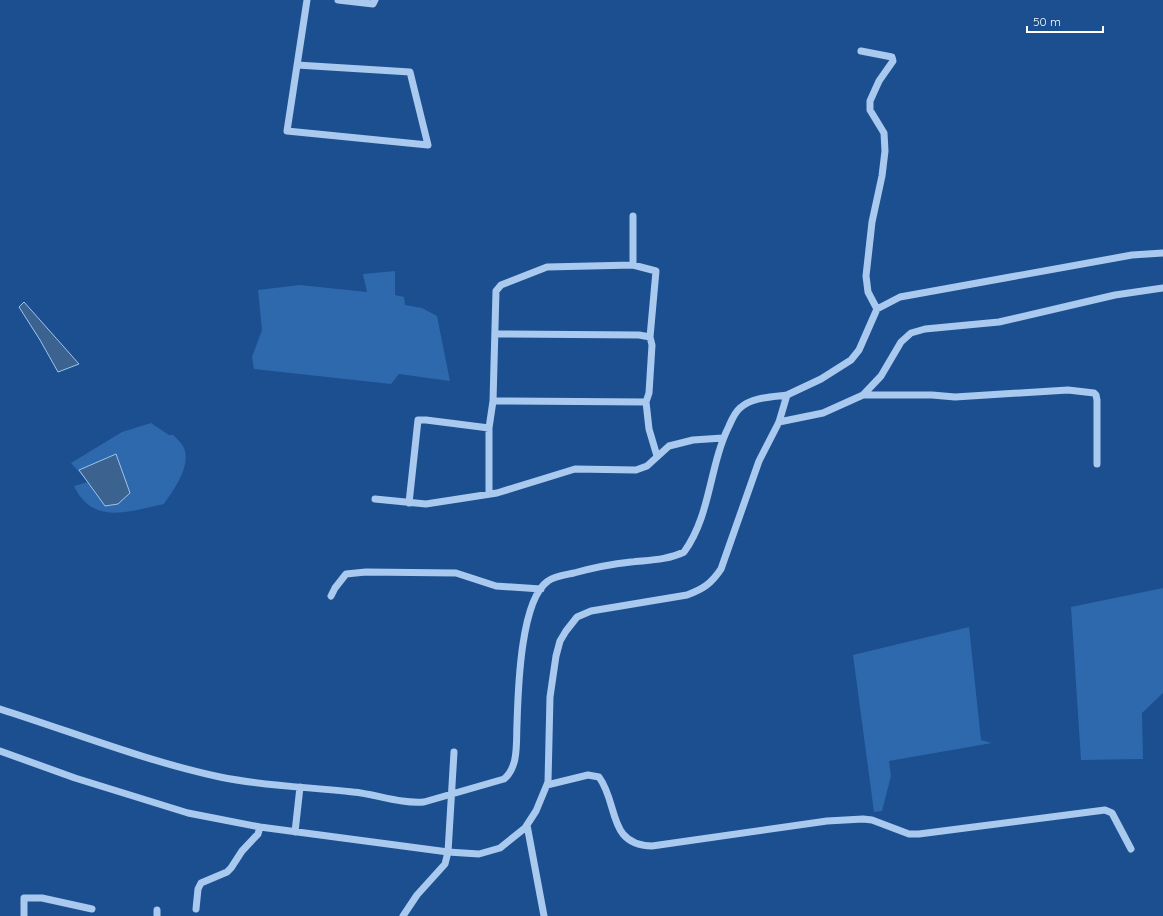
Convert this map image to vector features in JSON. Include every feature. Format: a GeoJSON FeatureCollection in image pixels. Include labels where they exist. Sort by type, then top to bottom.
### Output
{"type":"FeatureCollection","features":[{"type":"Feature","properties":{"kind":"street"},"geometry":{"type":"LineString","coordinates":[[297,65],[410,72],[428,145],[287,131],[297,65],[307,0]]}},
{"type":"Feature","properties":{"kind":"street"},"geometry":{"type":"LineString","coordinates":[[338,0],[373,4],[375,0]]}},
{"type":"Feature","properties":{"kind":"street"},"geometry":{"type":"LineString","coordinates":[[861,51],[892,57],[893,61],[879,81],[870,101],[870,110],[872,115],[884,133],[885,151],[882,176],[872,222],[866,276],[868,292],[877,309]]}},
{"type":"Feature","properties":{"kind":"street"},"geometry":{"type":"LineString","coordinates":[[633,216],[633,265]]}},
{"type":"Feature","properties":{"kind":"street"},"geometry":{"type":"LineString","coordinates":[[0,709],[169,764],[220,777],[363,793],[414,803],[424,802],[504,779],[509,775],[515,760],[519,679],[528,619],[534,601],[541,589],[547,582],[555,578],[589,569],[670,558],[684,552],[695,534],[705,506],[723,438],[734,415],[741,407],[755,400],[787,395],[821,379],[850,360],[858,350],[877,309],[900,297],[1132,255],[1163,253]]}},
{"type":"Feature","properties":{"kind":"street"},"geometry":{"type":"LineString","coordinates":[[489,494],[488,428],[493,401],[496,291],[501,285],[547,267],[633,265],[656,271],[650,337],[652,344],[649,393],[646,402],[649,429],[657,456]]}},
{"type":"Feature","properties":{"kind":"street"},"geometry":{"type":"LineString","coordinates":[[779,422],[823,413],[863,395],[881,376],[901,342],[911,333],[925,329],[999,322],[1115,295],[1163,288]]}},
{"type":"Feature","properties":{"kind":"street"},"geometry":{"type":"LineString","coordinates":[[495,334],[639,335],[650,337]]}},
{"type":"Feature","properties":{"kind":"street"},"geometry":{"type":"LineString","coordinates":[[863,395],[932,395],[954,397],[1068,390],[1094,393],[1097,400],[1097,464]]}},
{"type":"Feature","properties":{"kind":"street"},"geometry":{"type":"LineString","coordinates":[[0,751],[75,778],[188,813],[260,827],[448,852],[479,854],[500,848],[527,825],[536,811],[547,785],[550,697],[556,656],[560,641],[566,631],[578,618],[591,611],[687,595],[701,590],[713,581],[720,570],[760,461],[779,422],[787,395]]}},
{"type":"Feature","properties":{"kind":"street"},"geometry":{"type":"LineString","coordinates":[[493,401],[646,402]]}},
{"type":"Feature","properties":{"kind":"street"},"geometry":{"type":"LineString","coordinates":[[409,503],[418,420],[488,428]]}},
{"type":"Feature","properties":{"kind":"street"},"geometry":{"type":"LineString","coordinates":[[375,499],[426,504],[489,494],[574,469],[636,470],[647,466],[669,446],[684,441],[723,438]]}},
{"type":"Feature","properties":{"kind":"street"},"geometry":{"type":"LineString","coordinates":[[331,596],[335,588],[346,574],[366,572],[456,573],[496,586],[541,589]]}},
{"type":"Feature","properties":{"kind":"street"},"geometry":{"type":"LineString","coordinates":[[403,916],[417,895],[445,864],[448,852],[454,752]]}},
{"type":"Feature","properties":{"kind":"street"},"geometry":{"type":"LineString","coordinates":[[547,785],[588,775],[599,777],[607,791],[620,830],[630,842],[640,845],[652,846],[827,821],[872,820],[909,834],[919,834],[1105,810],[1112,813],[1131,849]]}},
{"type":"Feature","properties":{"kind":"street"},"geometry":{"type":"LineString","coordinates":[[295,832],[300,787]]}},
{"type":"Feature","properties":{"kind":"street"},"geometry":{"type":"LineString","coordinates":[[527,825],[544,916]]}},
{"type":"Feature","properties":{"kind":"street"},"geometry":{"type":"LineString","coordinates":[[196,909],[198,889],[201,883],[227,872],[242,851],[258,834],[260,827]]}},
{"type":"Feature","properties":{"kind":"street"},"geometry":{"type":"LineString","coordinates":[[24,916],[24,898],[42,898],[92,909]]}},
{"type":"Feature","properties":{"kind":"shaded area"},"geometry":{"type":"Polygon","coordinates":[[[395,271],[395,295],[404,297],[405,305],[422,308],[437,316],[450,381],[399,374],[391,384],[254,369],[252,357],[262,330],[258,290],[300,285],[367,292],[363,274],[395,271]]]}},
{"type":"Feature","properties":{"kind":"shaded area"},"geometry":{"type":"Polygon","coordinates":[[[24,302],[79,364],[58,372],[19,307],[24,302]]]}},
{"type":"Feature","properties":{"kind":"shaded area"},"geometry":{"type":"Polygon","coordinates":[[[151,423],[169,435],[173,435],[183,446],[186,455],[180,478],[164,504],[138,510],[113,513],[91,507],[82,499],[74,486],[88,482],[71,463],[122,432],[151,423]]]}},
{"type":"Feature","properties":{"kind":"shaded area"},"geometry":{"type":"Polygon","coordinates":[[[116,454],[130,493],[118,504],[105,506],[79,470],[116,454]]]}},
{"type":"Feature","properties":{"kind":"shaded area"},"geometry":{"type":"Polygon","coordinates":[[[1163,588],[1163,693],[1142,713],[1143,759],[1081,760],[1071,607],[1163,588]]]}},
{"type":"Feature","properties":{"kind":"shaded area"},"geometry":{"type":"Polygon","coordinates":[[[969,627],[981,740],[992,743],[889,761],[891,776],[882,811],[874,812],[853,655],[969,627]]]}}]}
